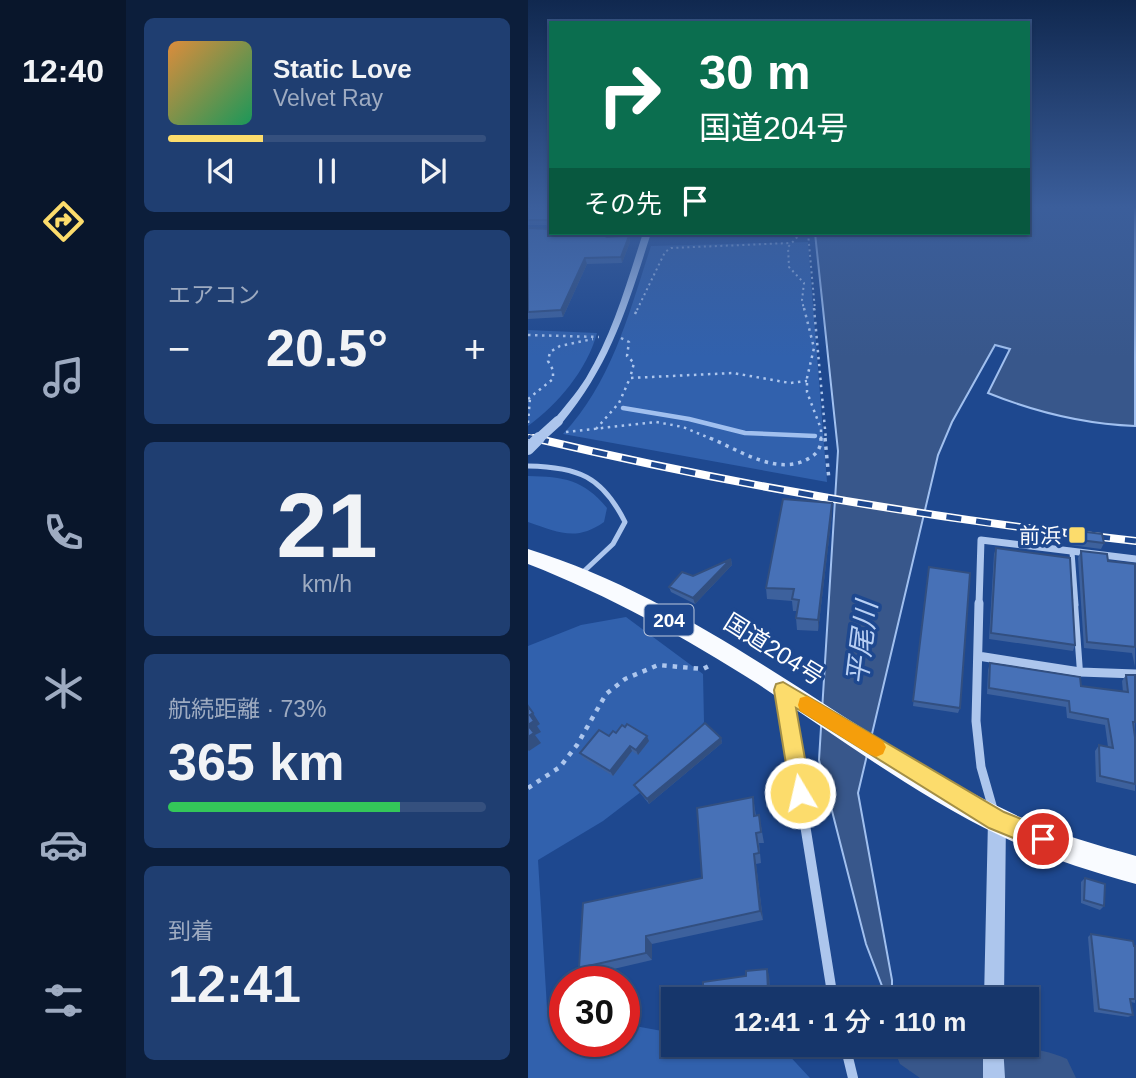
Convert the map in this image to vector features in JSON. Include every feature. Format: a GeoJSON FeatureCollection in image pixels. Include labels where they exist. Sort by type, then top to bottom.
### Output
{"type":"FeatureCollection","features":[{"type":"Feature","properties":{"kind":"highway","name":"国道204号"},"geometry":{"type":"LineString","coordinates":[[528,556],[581,574],[667,618],[997,820],[1089,857],[1135,870]]}},
{"type":"Feature","properties":{"kind":"street"},"geometry":{"type":"LineString","coordinates":[[528,449],[558,421],[588,383],[613,337],[639,256]]}},
{"type":"Feature","properties":{"kind":"street"},"geometry":{"type":"LineString","coordinates":[[994,987],[997,820],[981,767],[976,721],[981,540],[1135,559]]}},
{"type":"Feature","properties":{"kind":"street"},"geometry":{"type":"LineString","coordinates":[[978,656],[1080,672],[1135,674]]}},
{"type":"Feature","properties":{"kind":"street"},"geometry":{"type":"LineString","coordinates":[[792,696],[831,987]]}},
{"type":"Feature","properties":{"kind":"street"},"geometry":{"type":"LineString","coordinates":[[848,1057],[853,1078]]}},
{"type":"Feature","properties":{"kind":"street"},"geometry":{"type":"LineString","coordinates":[[993,1057],[994,1078]]}},
{"type":"Feature","properties":{"kind":"lane"},"geometry":{"type":"LineString","coordinates":[[528,466],[577,471],[601,482],[615,498],[625,522],[613,544],[581,574]]}},
{"type":"Feature","properties":{"kind":"lane"},"geometry":{"type":"LineString","coordinates":[[1072,552],[1080,672]]}},
{"type":"Feature","properties":{"kind":"path"},"geometry":{"type":"LineString","coordinates":[[634,316],[663,256]]}},
{"type":"Feature","properties":{"kind":"path"},"geometry":{"type":"LineString","coordinates":[[572,433],[629,423],[656,422],[683,428],[776,466],[800,464],[815,455],[823,437],[807,392],[814,348],[802,300],[804,283],[789,267],[788,256]]}},
{"type":"Feature","properties":{"kind":"path"},"geometry":{"type":"LineString","coordinates":[[810,256],[823,437],[829,480]]}},
{"type":"Feature","properties":{"kind":"path"},"geometry":{"type":"LineString","coordinates":[[528,335],[613,337],[629,342],[627,356],[634,363],[630,378],[619,403],[596,429]]}},
{"type":"Feature","properties":{"kind":"path"},"geometry":{"type":"LineString","coordinates":[[528,423],[529,399],[553,379],[553,370],[548,361],[550,352],[560,345],[581,339],[613,337]]}},
{"type":"Feature","properties":{"kind":"path"},"geometry":{"type":"LineString","coordinates":[[630,378],[733,373],[790,383],[807,381]]}},
{"type":"Feature","properties":{"kind":"path"},"geometry":{"type":"LineString","coordinates":[[528,788],[560,767],[577,745],[606,694],[625,679],[658,665],[702,669],[731,656]]}},
{"type":"Feature","properties":{"kind":"shaded area"},"geometry":{"type":"Polygon","coordinates":[[[648,256],[809,256],[827,482],[563,434],[580,414],[607,369],[648,256]]]}},
{"type":"Feature","properties":{"kind":"shaded area"},"geometry":{"type":"Polygon","coordinates":[[[528,330],[597,333],[579,373],[560,397],[528,426],[528,330]]]}},
{"type":"Feature","properties":{"kind":"shaded area"},"geometry":{"type":"Polygon","coordinates":[[[528,476],[552,477],[581,485],[607,508],[604,522],[585,532],[567,533],[528,522],[528,476]]]}},
{"type":"Feature","properties":{"kind":"shaded area"},"geometry":{"type":"Polygon","coordinates":[[[626,617],[703,674],[704,722],[667,772],[603,821],[538,860],[549,1008],[549,1057],[640,1057],[640,1027],[661,1031],[661,1057],[790,1057],[810,1078],[528,1078],[528,646],[581,625],[626,617]]]}},
{"type":"Feature","properties":{"kind":"water"},"geometry":{"type":"Polygon","coordinates":[[[817,256],[1135,256],[1135,426],[1060,416],[988,393],[1010,349],[995,345],[952,422],[938,455],[858,793],[892,987],[882,987],[866,944],[819,760],[838,451],[817,256]]]}},
{"type":"Feature","properties":{"kind":"building"},"geometry":{"type":"Polygon","coordinates":[[[528,256],[621,256],[585,258],[561,310],[528,312],[528,256]]]}},
{"type":"Feature","properties":{"kind":"building"},"geometry":{"type":"Polygon","coordinates":[[[783,499],[832,503],[818,620],[796,618],[799,600],[792,599],[794,589],[766,588],[783,499]]]}},
{"type":"Feature","properties":{"kind":"building"},"geometry":{"type":"Polygon","coordinates":[[[1071,530],[1102,534],[1104,543],[1072,539],[1071,530]]]}},
{"type":"Feature","properties":{"kind":"building"},"geometry":{"type":"Polygon","coordinates":[[[996,548],[1070,558],[1075,645],[991,633],[996,548]]]}},
{"type":"Feature","properties":{"kind":"building"},"geometry":{"type":"Polygon","coordinates":[[[1081,551],[1107,554],[1108,561],[1135,564],[1135,647],[1087,642],[1081,551]]]}},
{"type":"Feature","properties":{"kind":"building"},"geometry":{"type":"Polygon","coordinates":[[[731,559],[693,598],[669,587],[682,572],[693,576],[731,559]]]}},
{"type":"Feature","properties":{"kind":"building"},"geometry":{"type":"Polygon","coordinates":[[[929,567],[970,573],[960,708],[913,701],[929,567]]]}},
{"type":"Feature","properties":{"kind":"building"},"geometry":{"type":"Polygon","coordinates":[[[990,663],[1080,677],[1081,686],[1128,692],[1126,675],[1135,675],[1135,784],[1100,776],[1099,745],[1113,748],[1108,719],[1070,712],[1069,701],[989,688],[990,663]]]}},
{"type":"Feature","properties":{"kind":"building"},"geometry":{"type":"Polygon","coordinates":[[[528,706],[534,721],[528,725],[528,706]]]}},
{"type":"Feature","properties":{"kind":"building"},"geometry":{"type":"Polygon","coordinates":[[[705,723],[721,738],[647,799],[634,785],[705,723]]]}},
{"type":"Feature","properties":{"kind":"building"},"geometry":{"type":"Polygon","coordinates":[[[627,724],[647,736],[636,750],[630,746],[610,771],[580,753],[599,730],[609,736],[627,724]]]}},
{"type":"Feature","properties":{"kind":"building"},"geometry":{"type":"Polygon","coordinates":[[[528,725],[534,733],[528,737],[528,725]]]}},
{"type":"Feature","properties":{"kind":"building"},"geometry":{"type":"Polygon","coordinates":[[[753,797],[754,816],[759,815],[761,832],[756,833],[759,853],[754,854],[760,911],[646,936],[646,953],[579,966],[583,903],[702,878],[697,808],[753,797]]]}},
{"type":"Feature","properties":{"kind":"building"},"geometry":{"type":"Polygon","coordinates":[[[1085,878],[1105,884],[1104,906],[1084,900],[1085,878]]]}},
{"type":"Feature","properties":{"kind":"building"},"geometry":{"type":"Polygon","coordinates":[[[1091,934],[1133,941],[1135,999],[1130,999],[1133,1015],[1099,1009],[1091,934]]]}},
{"type":"Feature","properties":{"kind":"building"},"geometry":{"type":"Polygon","coordinates":[[[767,969],[768,987],[703,987],[703,982],[746,976],[746,971],[767,969]]]}},
{"type":"Feature","properties":{"kind":"waterway"},"geometry":{"type":"LineString","coordinates":[[623,408],[689,419],[745,433],[815,436]]}},
{"type":"Feature","properties":{"kind":"waterway","name":"平尾川"},"geometry":{"type":"LineString","coordinates":[[936,1057],[1048,1078]]}},
{"type":"Feature","properties":{"kind":"railway"},"geometry":{"type":"LineString","coordinates":[[528,437],[541,440]]}},
{"type":"Feature","properties":{"kind":"railway"},"geometry":{"type":"LineString","coordinates":[[534,438],[683,471],[834,499],[984,522],[1136,541]]}},
{"type":"Feature","properties":{"kind":"slow traffic"},"geometry":{"type":"LineString","coordinates":[[807,705],[876,747]]}},
{"type":"Feature","properties":{"kind":"place","name":"前浜"},"geometry":{"type":"Point","coordinates":[1077,535]}},
{"type":"Feature","properties":{"kind":"route"},"geometry":{"type":"LineString","coordinates":[[800,793],[783,690],[997,820],[1043,839]]}}]}
